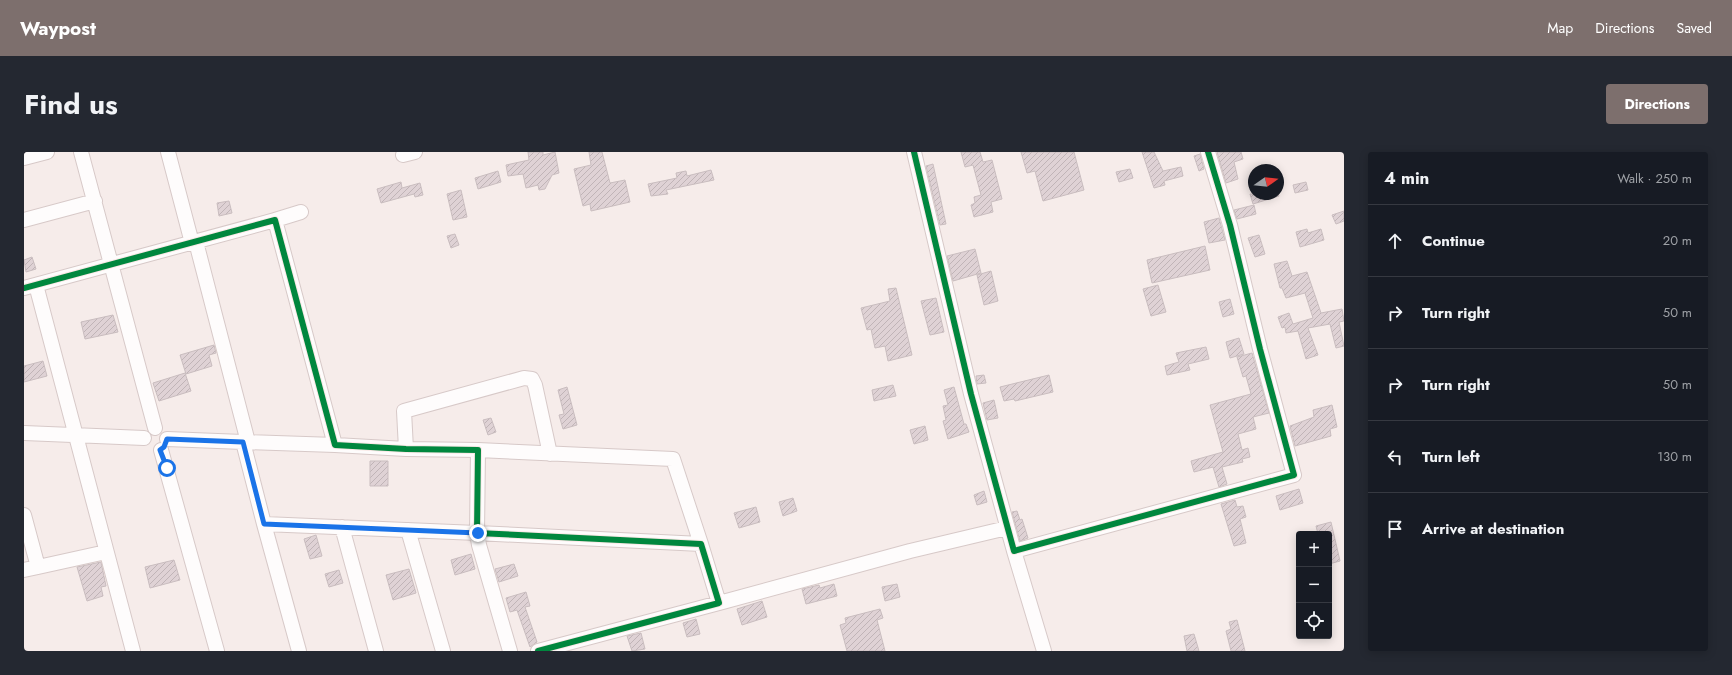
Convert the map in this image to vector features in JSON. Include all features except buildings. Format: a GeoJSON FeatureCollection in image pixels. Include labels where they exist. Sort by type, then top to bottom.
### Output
{"type":"FeatureCollection","features":[{"type":"Feature","properties":{"kind":"street"},"geometry":{"type":"LineString","coordinates":[[24,158],[47,152]]}},
{"type":"Feature","properties":{"kind":"street"},"geometry":{"type":"LineString","coordinates":[[81,152],[155,428]]}},
{"type":"Feature","properties":{"kind":"street"},"geometry":{"type":"LineString","coordinates":[[168,152],[194,242],[246,442],[264,524],[299,651]]}},
{"type":"Feature","properties":{"kind":"street"},"geometry":{"type":"LineString","coordinates":[[914,152],[971,394],[1007,528],[1044,651]]}},
{"type":"Feature","properties":{"kind":"street"},"geometry":{"type":"LineString","coordinates":[[1014,551],[1294,475],[1260,349],[1230,225],[1208,152]]}},
{"type":"Feature","properties":{"kind":"street"},"geometry":{"type":"LineString","coordinates":[[24,220],[95,201]]}},
{"type":"Feature","properties":{"kind":"street"},"geometry":{"type":"LineString","coordinates":[[133,651],[75,436],[30,287],[301,212]]}},
{"type":"Feature","properties":{"kind":"street"},"geometry":{"type":"LineString","coordinates":[[274,220],[335,445]]}},
{"type":"Feature","properties":{"kind":"street"},"geometry":{"type":"LineString","coordinates":[[406,449],[404,411],[524,378],[532,379],[535,385],[550,454]]}},
{"type":"Feature","properties":{"kind":"street"},"geometry":{"type":"LineString","coordinates":[[217,651],[164,445],[165,433],[161,429],[155,428],[146,433],[144,438],[145,444],[149,449],[154,451],[164,445],[246,442],[406,449],[478,450],[673,459],[702,544],[719,603]]}},
{"type":"Feature","properties":{"kind":"street"},"geometry":{"type":"LineString","coordinates":[[24,433],[144,438]]}},
{"type":"Feature","properties":{"kind":"street"},"geometry":{"type":"LineString","coordinates":[[478,450],[478,533],[510,651]]}},
{"type":"Feature","properties":{"kind":"street"},"geometry":{"type":"LineString","coordinates":[[24,515],[38,567]]}},
{"type":"Feature","properties":{"kind":"street"},"geometry":{"type":"LineString","coordinates":[[264,524],[702,544]]}},
{"type":"Feature","properties":{"kind":"street"},"geometry":{"type":"LineString","coordinates":[[342,527],[376,651]]}},
{"type":"Feature","properties":{"kind":"street"},"geometry":{"type":"LineString","coordinates":[[538,651],[910,551],[1007,528]]}},
{"type":"Feature","properties":{"kind":"street"},"geometry":{"type":"LineString","coordinates":[[408,530],[443,651]]}},
{"type":"Feature","properties":{"kind":"street"},"geometry":{"type":"LineString","coordinates":[[24,570],[106,552]]}},
{"type":"Feature","properties":{"kind":"cycle path"},"geometry":{"type":"LineString","coordinates":[[914,152],[971,394],[1014,551],[1294,475],[1260,349],[1230,225],[1208,152]]}},
{"type":"Feature","properties":{"kind":"cycle path"},"geometry":{"type":"LineString","coordinates":[[24,288],[275,220],[335,445],[406,449],[478,450],[477,533],[701,544],[719,603],[538,651]]}},
{"type":"Feature","properties":{"kind":"route"},"geometry":{"type":"LineString","coordinates":[[167,468],[160,450],[166,444],[167,439],[243,442],[264,524],[478,533]]}}]}
